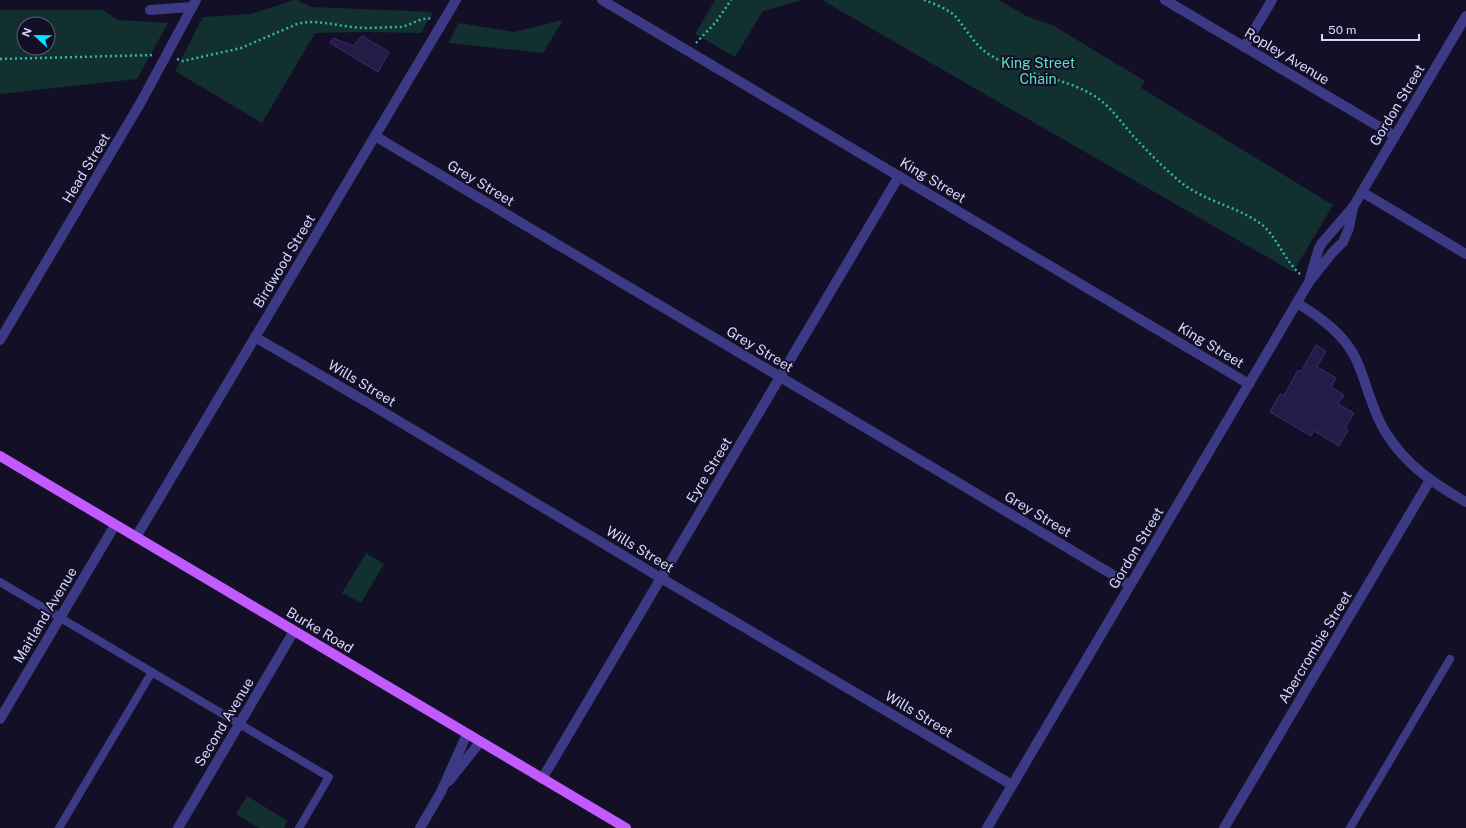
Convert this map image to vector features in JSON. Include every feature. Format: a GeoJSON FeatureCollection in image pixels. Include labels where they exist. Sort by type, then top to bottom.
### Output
{"type":"FeatureCollection","features":[{"type":"Feature","properties":{"kind":"main road","name":"Burke Road"},"geometry":{"type":"LineString","coordinates":[[0,456],[626,828]]}},
{"type":"Feature","properties":{"kind":"street","name":"Birdwood Street"},"geometry":{"type":"LineString","coordinates":[[136,537],[456,0]]}},
{"type":"Feature","properties":{"kind":"street","name":"King Street"},"geometry":{"type":"LineString","coordinates":[[602,0],[1249,384]]}},
{"type":"Feature","properties":{"kind":"street","name":"Ropley Avenue"},"geometry":{"type":"LineString","coordinates":[[1165,0],[1395,136]]}},
{"type":"Feature","properties":{"kind":"street"},"geometry":{"type":"LineString","coordinates":[[1244,46],[1272,0]]}},
{"type":"Feature","properties":{"kind":"street","name":"Head Street"},"geometry":{"type":"LineString","coordinates":[[150,10],[194,4]]}},
{"type":"Feature","properties":{"kind":"street","name":"Head Street"},"geometry":{"type":"LineString","coordinates":[[0,340],[136,109],[194,4]]}},
{"type":"Feature","properties":{"kind":"street","name":"Gordon Street"},"geometry":{"type":"LineString","coordinates":[[1309,282],[1319,248],[1353,207],[1466,16]]}},
{"type":"Feature","properties":{"kind":"street","name":"Grey Street"},"geometry":{"type":"LineString","coordinates":[[375,136],[1130,585]]}},
{"type":"Feature","properties":{"kind":"street","name":"Eyre Street"},"geometry":{"type":"LineString","coordinates":[[542,779],[899,176]]}},
{"type":"Feature","properties":{"kind":"street"},"geometry":{"type":"LineString","coordinates":[[1362,192],[1466,254]]}},
{"type":"Feature","properties":{"kind":"street","name":"Gordon Street"},"geometry":{"type":"LineString","coordinates":[[987,828],[1309,282],[1332,253],[1343,242],[1349,228],[1353,207]]}},
{"type":"Feature","properties":{"kind":"street"},"geometry":{"type":"LineString","coordinates":[[1297,303],[1320,318],[1351,350],[1357,361],[1372,406],[1385,433],[1409,463],[1430,480],[1466,502]]}},
{"type":"Feature","properties":{"kind":"street","name":"Wills Street"},"geometry":{"type":"LineString","coordinates":[[255,336],[1012,785]]}},
{"type":"Feature","properties":{"kind":"street","name":"Abercrombie Street"},"geometry":{"type":"LineString","coordinates":[[1224,828],[1430,480]]}},
{"type":"Feature","properties":{"kind":"street","name":"Maitland Avenue"},"geometry":{"type":"LineString","coordinates":[[0,719],[115,525]]}},
{"type":"Feature","properties":{"kind":"street","name":"Second Avenue"},"geometry":{"type":"LineString","coordinates":[[178,828],[294,631]]}},
{"type":"Feature","properties":{"kind":"street"},"geometry":{"type":"LineString","coordinates":[[420,828],[441,792],[467,734]]}},
{"type":"Feature","properties":{"kind":"street"},"geometry":{"type":"LineString","coordinates":[[441,792],[480,742]]}},
{"type":"Feature","properties":{"kind":"lane"},"geometry":{"type":"LineString","coordinates":[[0,582],[330,777],[299,828]]}},
{"type":"Feature","properties":{"kind":"lane"},"geometry":{"type":"LineString","coordinates":[[1350,828],[1450,659]]}},
{"type":"Feature","properties":{"kind":"lane"},"geometry":{"type":"LineString","coordinates":[[59,828],[152,672]]}},
{"type":"Feature","properties":{"kind":"path"},"geometry":{"type":"LineString","coordinates":[[700,39],[716,22],[731,0]]}},
{"type":"Feature","properties":{"kind":"path"},"geometry":{"type":"LineString","coordinates":[[924,0],[947,10],[955,16],[971,38],[989,55],[1023,70],[1069,83],[1097,98],[1110,108],[1138,141],[1180,182],[1200,195],[1262,224],[1294,268],[1309,282]]}},
{"type":"Feature","properties":{"kind":"path"},"geometry":{"type":"LineString","coordinates":[[0,59],[166,54],[183,61],[241,48],[305,22],[353,27],[401,27],[426,18],[431,18],[442,23]]}},
{"type":"Feature","properties":{"kind":"green space"},"geometry":{"type":"Polygon","coordinates":[[[294,0],[311,7],[433,12],[421,33],[315,33],[262,123],[175,71],[203,17],[251,14],[294,0]]]}},
{"type":"Feature","properties":{"kind":"green space"},"geometry":{"type":"Polygon","coordinates":[[[715,0],[802,0],[763,11],[735,57],[695,34],[715,0]]]}},
{"type":"Feature","properties":{"kind":"green space","name":"King Street Chain"},"geometry":{"type":"Polygon","coordinates":[[[822,0],[999,0],[1026,16],[1054,26],[1145,81],[1141,88],[1333,205],[1293,272],[822,0]]]}},
{"type":"Feature","properties":{"kind":"green space"},"geometry":{"type":"Polygon","coordinates":[[[0,10],[103,10],[118,20],[168,23],[137,79],[0,94],[0,10]]]}},
{"type":"Feature","properties":{"kind":"green space"},"geometry":{"type":"Polygon","coordinates":[[[563,20],[543,53],[448,43],[459,23],[514,32],[563,20]]]}},
{"type":"Feature","properties":{"kind":"green space"},"geometry":{"type":"Polygon","coordinates":[[[366,553],[384,564],[361,603],[342,593],[366,553]]]}},
{"type":"Feature","properties":{"kind":"green space"},"geometry":{"type":"Polygon","coordinates":[[[247,796],[288,821],[284,828],[259,828],[236,814],[247,796]]]}},
{"type":"Feature","properties":{"kind":"building"},"geometry":{"type":"Polygon","coordinates":[[[362,36],[389,52],[378,72],[330,43],[333,38],[353,46],[362,36]]]}},
{"type":"Feature","properties":{"kind":"building"},"geometry":{"type":"Polygon","coordinates":[[[1316,345],[1326,351],[1317,367],[1336,378],[1331,387],[1344,395],[1338,404],[1354,413],[1345,428],[1348,430],[1339,446],[1314,431],[1311,436],[1270,412],[1280,394],[1284,396],[1298,370],[1301,372],[1316,345]]]}}]}
